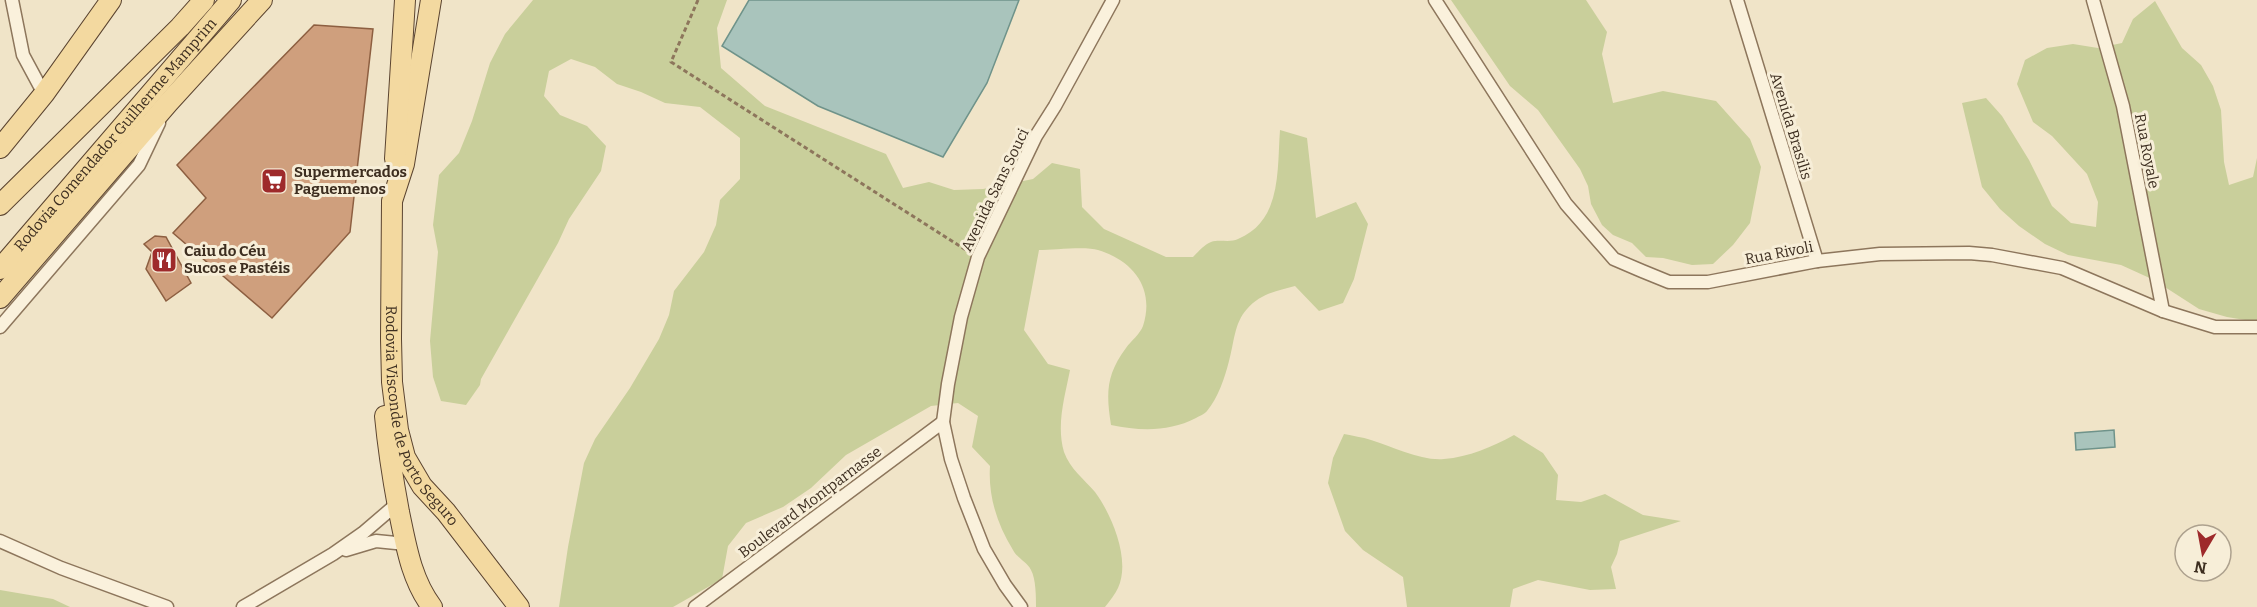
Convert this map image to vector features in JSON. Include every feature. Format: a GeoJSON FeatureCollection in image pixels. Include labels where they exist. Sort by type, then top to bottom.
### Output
{"type":"FeatureCollection","features":[{"type":"Feature","properties":{"kind":"main road"},"geometry":{"type":"LineString","coordinates":[[0,148],[44,94],[111,0]]}},
{"type":"Feature","properties":{"kind":"main road","name":"Rodovia Comendador Guilherme Mamprim"},"geometry":{"type":"LineString","coordinates":[[0,205],[180,27],[204,0]]}},
{"type":"Feature","properties":{"kind":"main road","name":"Rodovia Comendador Guilherme Mamprim"},"geometry":{"type":"LineString","coordinates":[[0,269],[231,0]]}},
{"type":"Feature","properties":{"kind":"main road"},"geometry":{"type":"LineString","coordinates":[[0,298],[169,102],[262,0]]}},
{"type":"Feature","properties":{"kind":"main road","name":"Rodovia Visconde de Porto Seguro"},"geometry":{"type":"LineString","coordinates":[[405,0],[384,312],[382,387],[388,453],[406,544],[415,578],[422,594],[432,607]]}},
{"type":"Feature","properties":{"kind":"main road"},"geometry":{"type":"LineString","coordinates":[[392,201],[405,164],[431,0]]}},
{"type":"Feature","properties":{"kind":"main road","name":"Rodovia Visconde de Porto Seguro"},"geometry":{"type":"LineString","coordinates":[[392,201],[392,382],[398,430],[405,457],[422,486],[446,512],[519,607]]}},
{"type":"Feature","properties":{"kind":"street"},"geometry":{"type":"LineString","coordinates":[[12,0],[23,55],[44,94]]}},
{"type":"Feature","properties":{"kind":"street","name":"Avenida Sans Souci"},"geometry":{"type":"LineString","coordinates":[[1021,607],[984,549],[951,459],[944,422],[952,360],[978,257],[1036,136],[1113,0]]}},
{"type":"Feature","properties":{"kind":"street","name":"Rua Rivoli"},"geometry":{"type":"LineString","coordinates":[[1435,0],[1566,204],[1614,259],[1669,282],[1708,282],[1817,261],[1880,254],[1969,253],[2062,268],[2163,311],[2215,327],[2257,327]]}},
{"type":"Feature","properties":{"kind":"street","name":"Avenida Brasilis"},"geometry":{"type":"LineString","coordinates":[[1737,0],[1817,261]]}},
{"type":"Feature","properties":{"kind":"street","name":"Rua Royale"},"geometry":{"type":"LineString","coordinates":[[2092,0],[2123,106],[2163,311]]}},
{"type":"Feature","properties":{"kind":"street"},"geometry":{"type":"LineString","coordinates":[[0,327],[139,165],[169,102]]}},
{"type":"Feature","properties":{"kind":"street","name":"Boulevard Montparnasse"},"geometry":{"type":"LineString","coordinates":[[695,607],[944,422]]}},
{"type":"Feature","properties":{"kind":"street"},"geometry":{"type":"LineString","coordinates":[[243,607],[333,554],[363,533],[398,503]]}},
{"type":"Feature","properties":{"kind":"street"},"geometry":{"type":"LineString","coordinates":[[0,541],[61,568],[166,607]]}},
{"type":"Feature","properties":{"kind":"street"},"geometry":{"type":"LineString","coordinates":[[333,554],[376,541],[406,544]]}},
{"type":"Feature","properties":{"kind":"path"},"geometry":{"type":"LineString","coordinates":[[698,0],[670,62],[978,257]]}},
{"type":"Feature","properties":{"kind":"green space"},"geometry":{"type":"Polygon","coordinates":[[[533,0],[727,0],[717,28],[721,68],[765,106],[886,154],[903,188],[929,182],[954,190],[983,189],[1033,179],[1052,163],[1080,169],[1082,207],[1104,229],[1166,257],[1193,257],[1211,242],[1235,240],[1252,231],[1263,220],[1274,193],[1280,130],[1307,138],[1316,218],[1356,202],[1368,224],[1354,279],[1343,303],[1319,311],[1295,286],[1257,300],[1239,321],[1223,380],[1215,400],[1206,412],[1175,426],[1154,429],[1133,428],[1111,425],[1108,394],[1111,376],[1119,358],[1143,326],[1146,313],[1144,289],[1131,269],[1122,261],[1098,250],[1078,248],[1039,250],[1024,330],[1048,364],[1070,370],[1061,421],[1064,452],[1074,469],[1095,492],[1108,513],[1121,551],[1121,577],[1117,590],[1105,607],[1036,607],[1033,574],[1013,550],[1002,530],[995,510],[990,488],[990,466],[972,447],[978,416],[958,403],[931,406],[846,455],[811,488],[783,507],[746,523],[728,546],[722,579],[673,607],[559,607],[584,463],[595,439],[630,388],[659,339],[669,315],[674,291],[704,252],[716,225],[720,200],[740,179],[740,138],[700,107],[665,103],[617,84],[595,67],[571,59],[549,71],[544,96],[560,115],[587,126],[606,146],[601,171],[569,219],[558,243],[481,379],[480,385],[466,405],[441,401],[433,377],[430,341],[438,252],[433,225],[439,175],[459,153],[472,121],[490,63],[505,34],[533,0]]]}},
{"type":"Feature","properties":{"kind":"green space"},"geometry":{"type":"Polygon","coordinates":[[[1451,0],[1586,0],[1607,32],[1602,54],[1613,103],[1663,91],[1716,101],[1750,139],[1761,167],[1750,223],[1733,245],[1713,264],[1692,265],[1663,258],[1646,257],[1632,243],[1613,235],[1602,225],[1591,204],[1588,186],[1580,169],[1538,110],[1510,86],[1451,0]]]}},
{"type":"Feature","properties":{"kind":"green space"},"geometry":{"type":"Polygon","coordinates":[[[2155,1],[2182,48],[2201,65],[2213,86],[2221,110],[2224,162],[2229,185],[2253,177],[2257,158],[2257,322],[2199,309],[2154,280],[2121,265],[2068,255],[2045,244],[2000,209],[1982,187],[1962,103],[1986,98],[2002,116],[2029,160],[2052,206],[2071,223],[2096,227],[2098,202],[2087,174],[2052,136],[2033,122],[2017,84],[2025,60],[2047,48],[2073,44],[2098,48],[2122,43],[2133,19],[2155,1]]]}},
{"type":"Feature","properties":{"kind":"green space"},"geometry":{"type":"Polygon","coordinates":[[[1344,434],[1368,439],[1416,456],[1435,459],[1471,454],[1514,435],[1543,453],[1558,475],[1556,500],[1581,502],[1605,494],[1643,515],[1681,521],[1620,541],[1611,567],[1616,589],[1590,590],[1538,580],[1513,589],[1510,607],[1407,607],[1403,577],[1363,550],[1345,531],[1328,483],[1333,458],[1344,434]]]}},
{"type":"Feature","properties":{"kind":"green space"},"geometry":{"type":"Polygon","coordinates":[[[0,590],[53,599],[70,607],[0,607],[0,590]]]}},
{"type":"Feature","properties":{"kind":"water"},"geometry":{"type":"Polygon","coordinates":[[[749,0],[1019,0],[987,83],[943,157],[818,106],[722,46],[749,0]]]}},
{"type":"Feature","properties":{"kind":"water"},"geometry":{"type":"Polygon","coordinates":[[[2114,430],[2115,447],[2076,450],[2075,433],[2114,430]]]}},
{"type":"Feature","properties":{"kind":"building","name":"Supermercados Paguemenos"},"geometry":{"type":"Polygon","coordinates":[[[314,25],[373,29],[350,232],[272,318],[173,233],[206,198],[177,165],[314,25]]]}},
{"type":"Feature","properties":{"kind":"building","name":"Caiu do Céu Sucos e Pastéis"},"geometry":{"type":"Polygon","coordinates":[[[155,236],[166,237],[191,283],[166,301],[146,269],[152,252],[144,244],[155,236]]]}},
{"type":"Feature","properties":{"kind":"place","name":"Supermercados Paguemenos"},"geometry":{"type":"Point","coordinates":[274,181]}},
{"type":"Feature","properties":{"kind":"place","name":"Caiu do Céu Sucos e Pastéis"},"geometry":{"type":"Point","coordinates":[164,260]}}]}
